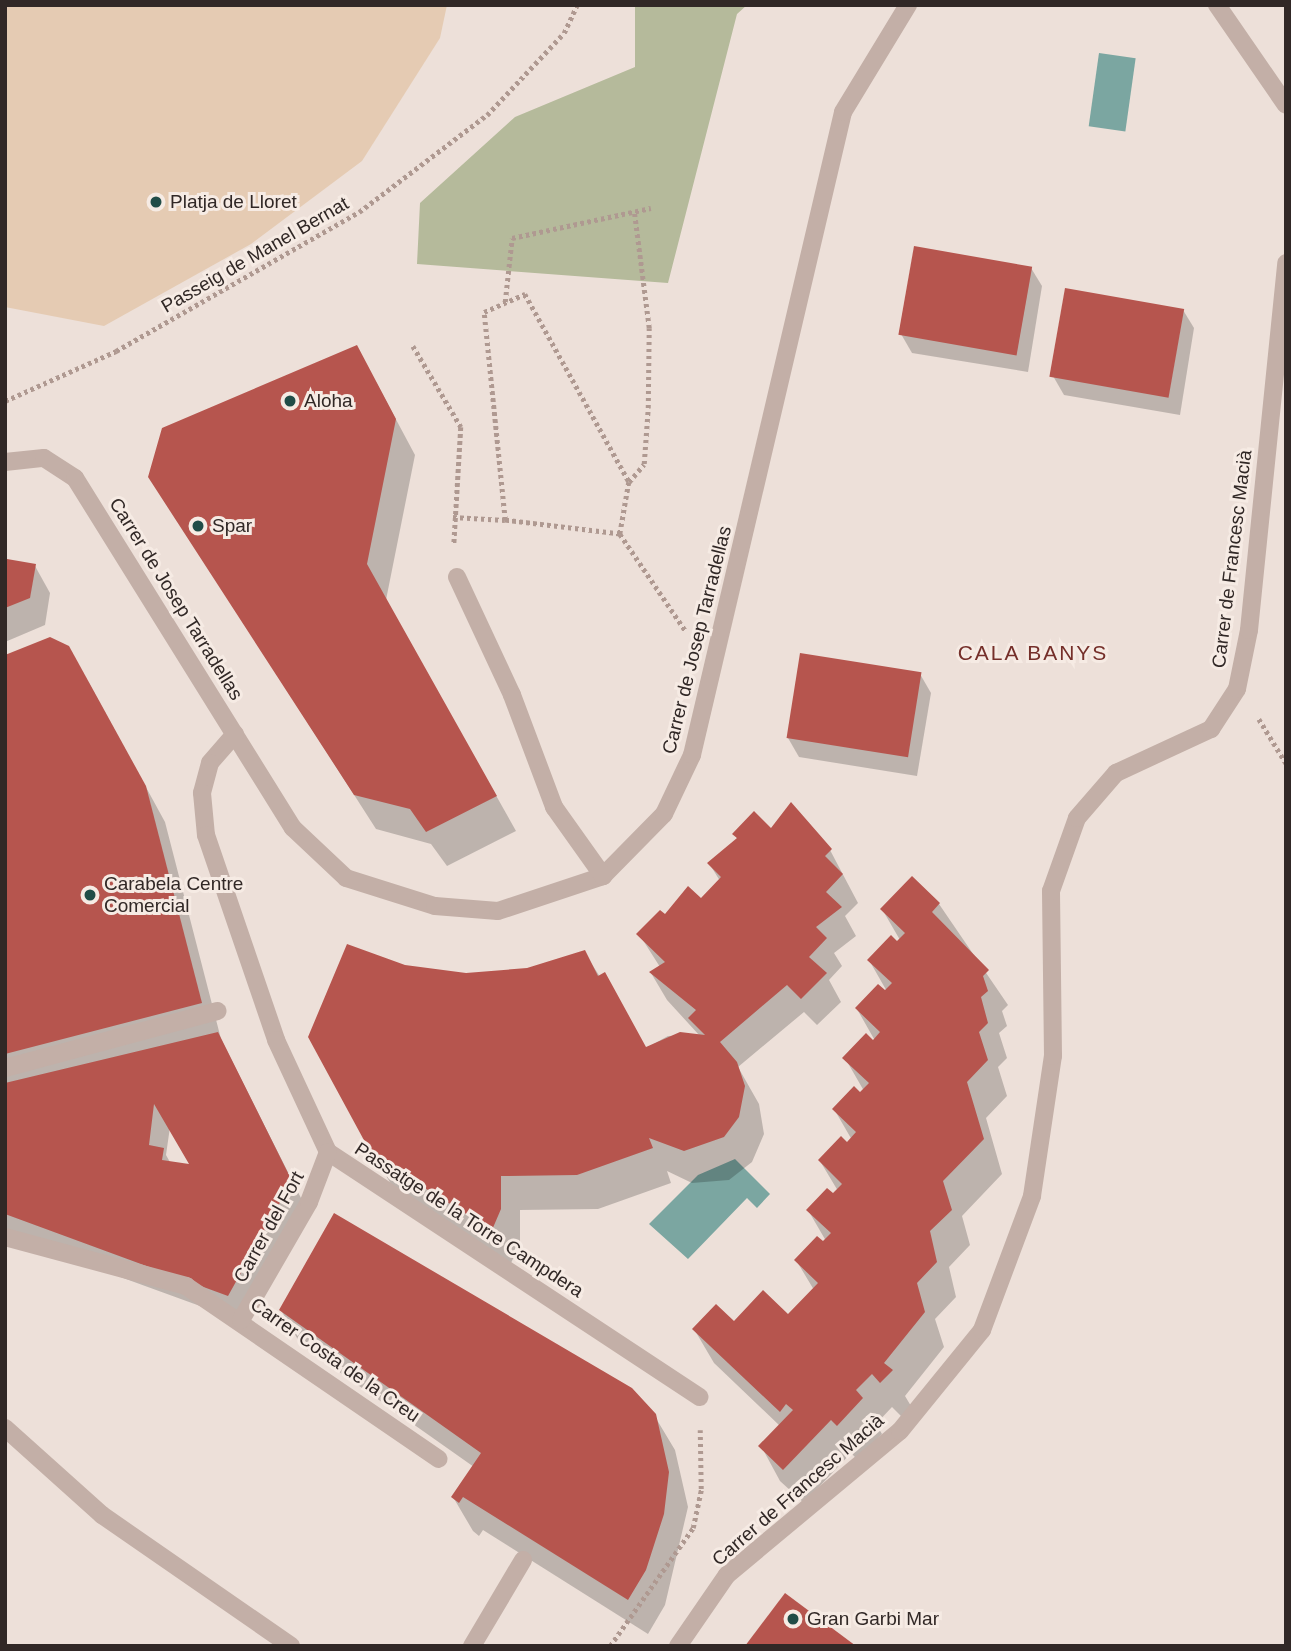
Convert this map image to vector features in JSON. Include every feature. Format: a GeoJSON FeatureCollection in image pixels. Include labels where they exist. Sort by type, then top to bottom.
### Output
{"type":"FeatureCollection","features":[{"type":"Feature","properties":{"kind":"street","name":"Carrer de Josep Tarradellas"},"geometry":{"type":"LineString","coordinates":[[5,463],[44,458],[75,478],[293,828],[346,878],[435,906],[498,911],[603,876],[664,814],[692,755],[843,112],[908,5]]}},
{"type":"Feature","properties":{"kind":"street"},"geometry":{"type":"LineString","coordinates":[[1217,5],[1243,35],[1283,103],[1286,123]]}},
{"type":"Feature","properties":{"kind":"street","name":"Carrer de Francesc Macià"},"geometry":{"type":"LineString","coordinates":[[678,1646],[727,1575],[900,1431],[982,1330],[1031,1196],[1052,1056],[1051,891],[1077,818],[1116,773],[1211,729],[1237,689],[1249,630],[1286,263]]}},
{"type":"Feature","properties":{"kind":"street"},"geometry":{"type":"LineString","coordinates":[[457,577],[512,695],[554,807],[603,876]]}},
{"type":"Feature","properties":{"kind":"street","name":"Passatge de la Torre Campdera"},"geometry":{"type":"LineString","coordinates":[[235,734],[210,763],[202,793],[206,835],[275,1040],[328,1152],[699,1397]]}},
{"type":"Feature","properties":{"kind":"street"},"geometry":{"type":"LineString","coordinates":[[5,1068],[219,1011]]}},
{"type":"Feature","properties":{"kind":"street","name":"Carrer del Fort"},"geometry":{"type":"LineString","coordinates":[[241,1320],[309,1202],[328,1152]]}},
{"type":"Feature","properties":{"kind":"street","name":"Carrer Costa de la Creu"},"geometry":{"type":"LineString","coordinates":[[5,1237],[186,1286],[241,1320],[439,1459]]}},
{"type":"Feature","properties":{"kind":"street"},"geometry":{"type":"LineString","coordinates":[[5,1428],[102,1515],[291,1646]]}},
{"type":"Feature","properties":{"kind":"street"},"geometry":{"type":"LineString","coordinates":[[472,1646],[523,1560]]}},
{"type":"Feature","properties":{"kind":"path","name":"Passeig de Manel Bernat"},"geometry":{"type":"LineString","coordinates":[[5,401],[116,351],[359,212],[487,116],[564,33],[577,5]]}},
{"type":"Feature","properties":{"kind":"path"},"geometry":{"type":"LineString","coordinates":[[505,303],[512,238],[651,208]]}},
{"type":"Feature","properties":{"kind":"path"},"geometry":{"type":"LineString","coordinates":[[634,211],[649,328],[648,408],[644,464],[629,482],[620,534],[712,671]]}},
{"type":"Feature","properties":{"kind":"path"},"geometry":{"type":"LineString","coordinates":[[505,520],[484,312],[526,294],[629,482]]}},
{"type":"Feature","properties":{"kind":"path"},"geometry":{"type":"LineString","coordinates":[[413,346],[461,427],[453,517],[457,577]]}},
{"type":"Feature","properties":{"kind":"path"},"geometry":{"type":"LineString","coordinates":[[453,517],[505,520],[620,534]]}},
{"type":"Feature","properties":{"kind":"path"},"geometry":{"type":"LineString","coordinates":[[1237,689],[1286,763]]}},
{"type":"Feature","properties":{"kind":"path"},"geometry":{"type":"LineString","coordinates":[[610,1646],[693,1528],[701,1489],[699,1397]]}},
{"type":"Feature","properties":{"kind":"green space"},"geometry":{"type":"Polygon","coordinates":[[[635,5],[747,5],[737,14],[668,283],[417,264],[420,203],[515,117],[635,67],[635,5]]]}},
{"type":"Feature","properties":{"kind":"sand","name":"Platja de Lloret"},"geometry":{"type":"Polygon","coordinates":[[[5,5],[447,5],[440,38],[362,161],[251,244],[104,326],[5,307],[5,5]]]}},
{"type":"Feature","properties":{"kind":"water"},"geometry":{"type":"Polygon","coordinates":[[[1099,53],[1136,58],[1125,131],[1089,126],[1099,53]]]}},
{"type":"Feature","properties":{"kind":"water"},"geometry":{"type":"Polygon","coordinates":[[[735,1159],[770,1194],[757,1208],[747,1198],[688,1259],[649,1224],[698,1175],[735,1159]]]}},
{"type":"Feature","properties":{"kind":"building"},"geometry":{"type":"Polygon","coordinates":[[[914,246],[1032,267],[1017,355],[898,335],[914,246]]]}},
{"type":"Feature","properties":{"kind":"building"},"geometry":{"type":"Polygon","coordinates":[[[1065,288],[1184,309],[1169,398],[1049,377],[1065,288]]]}},
{"type":"Feature","properties":{"kind":"building"},"geometry":{"type":"Polygon","coordinates":[[[357,345],[396,419],[367,564],[497,796],[426,832],[410,809],[354,795],[148,477],[162,428],[357,345]]]}},
{"type":"Feature","properties":{"kind":"building"},"geometry":{"type":"Polygon","coordinates":[[[7,559],[36,564],[30,598],[5,608],[7,559]]]}},
{"type":"Feature","properties":{"kind":"building","name":"Carabela Centre Comercial"},"geometry":{"type":"Polygon","coordinates":[[[50,637],[69,646],[146,786],[202,1003],[5,1054],[5,655],[50,637]]]}},
{"type":"Feature","properties":{"kind":"building"},"geometry":{"type":"Polygon","coordinates":[[[800,653],[921,672],[908,757],[787,738],[800,653]]]}},
{"type":"Feature","properties":{"kind":"building"},"geometry":{"type":"Polygon","coordinates":[[[791,802],[832,849],[825,856],[843,874],[826,892],[842,907],[816,927],[827,938],[809,957],[827,973],[801,999],[787,985],[720,1042],[737,1062],[745,1086],[739,1117],[724,1137],[684,1151],[649,1138],[653,1148],[577,1175],[501,1176],[501,1209],[492,1230],[372,1155],[308,1037],[347,944],[405,965],[466,973],[527,968],[585,950],[598,976],[605,972],[646,1047],[680,1032],[705,1035],[688,1018],[696,1010],[649,972],[665,962],[636,934],[660,910],[665,914],[688,886],[701,898],[721,877],[707,863],[737,838],[732,834],[754,811],[771,828],[791,802]]]}},
{"type":"Feature","properties":{"kind":"building"},"geometry":{"type":"Polygon","coordinates":[[[912,876],[940,903],[932,912],[989,970],[983,976],[988,991],[981,997],[988,1023],[979,1032],[988,1060],[967,1082],[984,1139],[943,1181],[952,1210],[930,1231],[937,1262],[917,1283],[925,1312],[884,1363],[893,1370],[880,1383],[872,1374],[856,1390],[863,1398],[837,1426],[831,1420],[783,1470],[758,1446],[793,1410],[786,1404],[780,1412],[692,1329],[716,1304],[734,1321],[763,1290],[788,1314],[818,1283],[794,1260],[817,1236],[823,1241],[831,1233],[806,1210],[827,1188],[833,1193],[842,1184],[818,1160],[841,1136],[847,1142],[856,1132],[832,1109],[854,1086],[860,1092],[869,1083],[842,1058],[866,1033],[873,1040],[880,1032],[855,1008],[878,984],[885,990],[892,983],[867,960],[891,935],[897,941],[905,933],[880,909],[912,876]]]}},
{"type":"Feature","properties":{"kind":"building"},"geometry":{"type":"Polygon","coordinates":[[[218,1032],[292,1181],[228,1296],[5,1214],[5,1083],[218,1032]],[[154,1104],[149,1145],[164,1148],[162,1160],[189,1164],[154,1104]]]}},
{"type":"Feature","properties":{"kind":"building"},"geometry":{"type":"Polygon","coordinates":[[[334,1213],[632,1388],[656,1414],[669,1472],[664,1514],[646,1570],[628,1600],[463,1497],[459,1503],[451,1497],[481,1453],[279,1310],[334,1213]]]}},
{"type":"Feature","properties":{"kind":"building","name":"Gran Garbi Mar"},"geometry":{"type":"Polygon","coordinates":[[[785,1593],[856,1646],[745,1646],[785,1593]]]}},
{"type":"Feature","properties":{"kind":"place","name":"Platja de Lloret"},"geometry":{"type":"Point","coordinates":[156,202]}},
{"type":"Feature","properties":{"kind":"place","name":"Aloha"},"geometry":{"type":"Point","coordinates":[290,401]}},
{"type":"Feature","properties":{"kind":"place","name":"Spar"},"geometry":{"type":"Point","coordinates":[198,526]}},
{"type":"Feature","properties":{"kind":"place","name":"Carabela Centre Comercial"},"geometry":{"type":"Point","coordinates":[90,895]}},
{"type":"Feature","properties":{"kind":"place","name":"Gran Garbi Mar"},"geometry":{"type":"Point","coordinates":[793,1619]}},
{"type":"Feature","properties":{"kind":"district","name":"CALA BANYS"},"geometry":{"type":"Point","coordinates":[1033,653]}}]}
